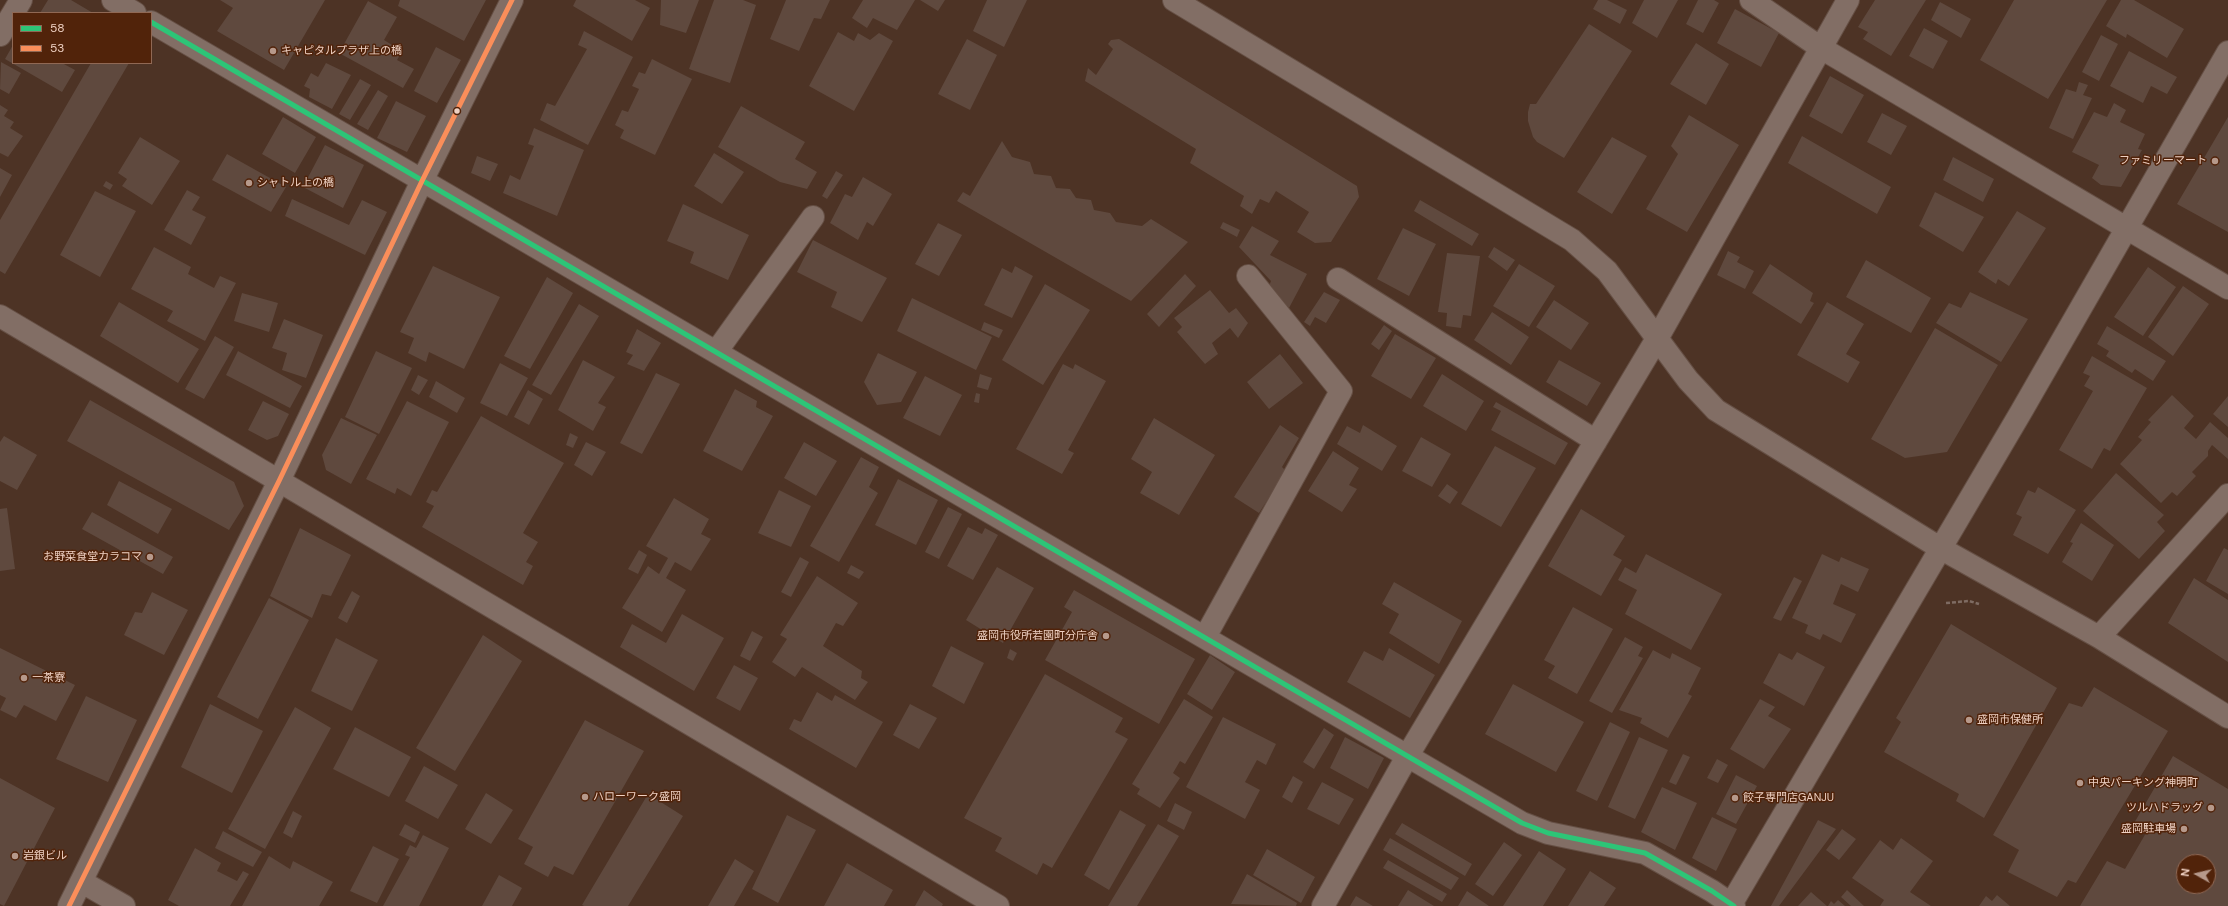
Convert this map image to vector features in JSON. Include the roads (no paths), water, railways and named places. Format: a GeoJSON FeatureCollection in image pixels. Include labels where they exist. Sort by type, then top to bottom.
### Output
{"type":"FeatureCollection","features":[{"type":"Feature","properties":{"kind":"street"},"geometry":{"type":"LineString","coordinates":[[13,12],[20,0]]}},
{"type":"Feature","properties":{"kind":"street"},"geometry":{"type":"LineString","coordinates":[[113,0],[133,12]]}},
{"type":"Feature","properties":{"kind":"street"},"geometry":{"type":"LineString","coordinates":[[69,906],[279,481],[422,181],[512,0]]}},
{"type":"Feature","properties":{"kind":"street"},"geometry":{"type":"LineString","coordinates":[[1174,0],[1572,240],[1607,271],[1658,337],[1688,380],[1716,410],[1940,548],[2099,637],[2228,717]]}},
{"type":"Feature","properties":{"kind":"street"},"geometry":{"type":"LineString","coordinates":[[1751,0],[1821,48],[2228,288]]}},
{"type":"Feature","properties":{"kind":"street"},"geometry":{"type":"LineString","coordinates":[[1323,906],[1408,755],[1658,337],[1848,0]]}},
{"type":"Feature","properties":{"kind":"street"},"geometry":{"type":"LineString","coordinates":[[0,35],[12,14]]}},
{"type":"Feature","properties":{"kind":"street"},"geometry":{"type":"LineString","coordinates":[[152,23],[1408,755],[1522,823],[1548,833],[1645,852],[1732,905],[2228,52]]}},
{"type":"Feature","properties":{"kind":"street"},"geometry":{"type":"LineString","coordinates":[[716,352],[813,217]]}},
{"type":"Feature","properties":{"kind":"street"},"geometry":{"type":"LineString","coordinates":[[1206,637],[1341,391],[1248,276]]}},
{"type":"Feature","properties":{"kind":"street"},"geometry":{"type":"LineString","coordinates":[[1338,279],[1596,441]]}},
{"type":"Feature","properties":{"kind":"street"},"geometry":{"type":"LineString","coordinates":[[0,316],[998,906]]}},
{"type":"Feature","properties":{"kind":"street"},"geometry":{"type":"LineString","coordinates":[[2099,637],[2228,495]]}},
{"type":"Feature","properties":{"kind":"street"},"geometry":{"type":"LineString","coordinates":[[82,882],[124,906]]}},
{"type":"Feature","properties":{"kind":"place","name":"キャピタルプラザ上の橋"},"geometry":{"type":"Point","coordinates":[273,51]}},
{"type":"Feature","properties":{"kind":"place","name":"ファミリーマート"},"geometry":{"type":"Point","coordinates":[2215,161]}},
{"type":"Feature","properties":{"kind":"place","name":"シャトル上の橋"},"geometry":{"type":"Point","coordinates":[249,183]}},
{"type":"Feature","properties":{"kind":"place","name":"お野菜食堂カラコマ"},"geometry":{"type":"Point","coordinates":[150,557]}},
{"type":"Feature","properties":{"kind":"place","name":"盛岡市役所若園町分庁舎"},"geometry":{"type":"Point","coordinates":[1106,636]}},
{"type":"Feature","properties":{"kind":"place","name":"一茶寮"},"geometry":{"type":"Point","coordinates":[24,678]}},
{"type":"Feature","properties":{"kind":"place","name":"盛岡市保健所"},"geometry":{"type":"Point","coordinates":[1969,720]}},
{"type":"Feature","properties":{"kind":"place","name":"中央パーキング神明町"},"geometry":{"type":"Point","coordinates":[2080,783]}},
{"type":"Feature","properties":{"kind":"place","name":"ハローワーク盛岡"},"geometry":{"type":"Point","coordinates":[585,797]}},
{"type":"Feature","properties":{"kind":"place","name":"餃子専門店GANJU"},"geometry":{"type":"Point","coordinates":[1735,798]}},
{"type":"Feature","properties":{"kind":"place","name":"ツルハドラッグ"},"geometry":{"type":"Point","coordinates":[2211,808]}},
{"type":"Feature","properties":{"kind":"place","name":"盛岡駐車場"},"geometry":{"type":"Point","coordinates":[2184,829]}},
{"type":"Feature","properties":{"kind":"place","name":"岩銀ビル"},"geometry":{"type":"Point","coordinates":[15,856]}}]}
